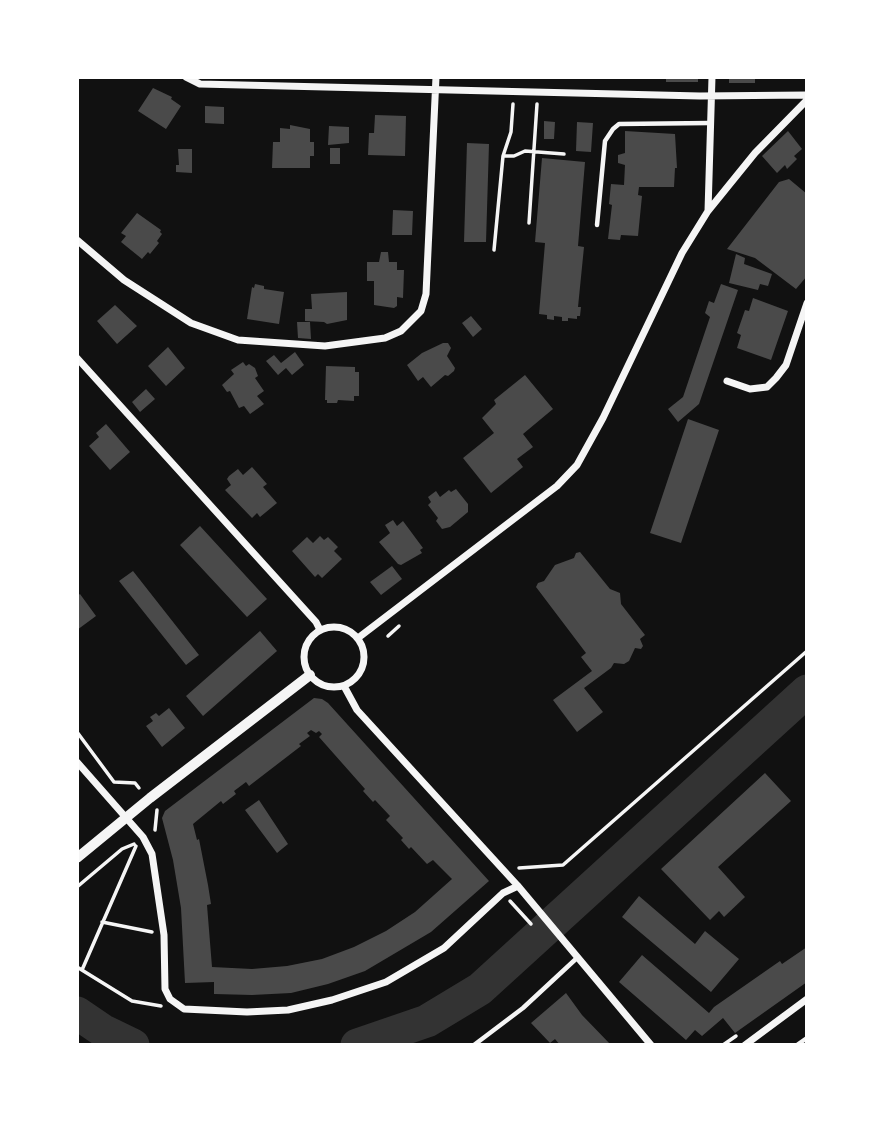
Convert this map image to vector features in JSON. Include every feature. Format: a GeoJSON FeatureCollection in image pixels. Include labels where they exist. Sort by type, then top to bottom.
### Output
{"type":"FeatureCollection","features":[{"type":"Feature","properties":{"kind":"street"},"geometry":{"type":"LineString","coordinates":[[186,77],[200,84],[807,97]]}},
{"type":"Feature","properties":{"kind":"street"},"geometry":{"type":"LineString","coordinates":[[77,240],[124,280],[191,323],[238,340],[325,346],[385,338],[401,331],[421,311],[426,294],[436,77]]}},
{"type":"Feature","properties":{"kind":"street"},"geometry":{"type":"LineString","coordinates":[[708,211],[712,77]]}},
{"type":"Feature","properties":{"kind":"street"},"geometry":{"type":"LineString","coordinates":[[358,638],[557,486],[577,465],[603,418],[682,253],[708,211],[755,153],[807,97]]}},
{"type":"Feature","properties":{"kind":"street"},"geometry":{"type":"LineString","coordinates":[[727,382],[750,389],[767,387],[776,379],[786,365],[807,303]]}},
{"type":"Feature","properties":{"kind":"street"},"geometry":{"type":"LineString","coordinates":[[77,358],[316,622],[320,630]]}},
{"type":"Feature","properties":{"kind":"street"},"geometry":{"type":"LineString","coordinates":[[340,627],[358,638],[364,651],[363,665],[356,678],[344,685],[325,686],[310,676],[304,663],[304,650],[310,639],[320,630],[340,627]]}},
{"type":"Feature","properties":{"kind":"street"},"geometry":{"type":"LineString","coordinates":[[77,859],[150,798],[310,676]]}},
{"type":"Feature","properties":{"kind":"street"},"geometry":{"type":"LineString","coordinates":[[344,685],[357,710],[518,886],[651,1045]]}},
{"type":"Feature","properties":{"kind":"street"},"geometry":{"type":"LineString","coordinates":[[77,762],[143,837],[152,854],[164,935],[165,989],[170,999],[184,1009],[247,1012],[288,1010],[332,1000],[386,982],[444,948],[503,893],[518,886]]}},
{"type":"Feature","properties":{"kind":"street"},"geometry":{"type":"LineString","coordinates":[[745,1045],[807,999]]}},
{"type":"Feature","properties":{"kind":"lane"},"geometry":{"type":"LineString","coordinates":[[597,225],[605,141],[613,128],[619,124],[711,123]]}},
{"type":"Feature","properties":{"kind":"lane"},"geometry":{"type":"LineString","coordinates":[[474,1045],[523,1008],[579,957]]}},
{"type":"Feature","properties":{"kind":"lane"},"geometry":{"type":"LineString","coordinates":[[797,1045],[807,1038]]}},
{"type":"Feature","properties":{"kind":"path"},"geometry":{"type":"LineString","coordinates":[[494,250],[503,156],[511,132],[513,91]]}},
{"type":"Feature","properties":{"kind":"path"},"geometry":{"type":"LineString","coordinates":[[529,223],[537,92]]}},
{"type":"Feature","properties":{"kind":"path"},"geometry":{"type":"LineString","coordinates":[[503,156],[514,156],[525,151],[564,154]]}},
{"type":"Feature","properties":{"kind":"path"},"geometry":{"type":"LineString","coordinates":[[388,635],[399,626]]}},
{"type":"Feature","properties":{"kind":"path"},"geometry":{"type":"LineString","coordinates":[[508,876],[518,868],[563,865],[807,650]]}},
{"type":"Feature","properties":{"kind":"path"},"geometry":{"type":"LineString","coordinates":[[77,732],[114,782],[135,783],[150,798],[157,810],[154,828],[159,837]]}},
{"type":"Feature","properties":{"kind":"path"},"geometry":{"type":"LineString","coordinates":[[77,887],[122,849],[137,843],[82,970]]}},
{"type":"Feature","properties":{"kind":"path"},"geometry":{"type":"LineString","coordinates":[[508,899],[526,919]]}},
{"type":"Feature","properties":{"kind":"path"},"geometry":{"type":"LineString","coordinates":[[102,922],[164,935]]}},
{"type":"Feature","properties":{"kind":"path"},"geometry":{"type":"LineString","coordinates":[[77,967],[132,1001],[184,1009]]}},
{"type":"Feature","properties":{"kind":"building"},"geometry":{"type":"Polygon","coordinates":[[[666,77],[698,77],[698,82],[666,82],[666,77]]]}},
{"type":"Feature","properties":{"kind":"building"},"geometry":{"type":"Polygon","coordinates":[[[729,77],[755,77],[755,83],[729,83],[729,77]]]}},
{"type":"Feature","properties":{"kind":"building"},"geometry":{"type":"Polygon","coordinates":[[[153,88],[172,97],[171,99],[181,106],[166,129],[138,111],[153,88]]]}},
{"type":"Feature","properties":{"kind":"building"},"geometry":{"type":"Polygon","coordinates":[[[205,106],[224,107],[224,124],[205,123],[205,106]]]}},
{"type":"Feature","properties":{"kind":"building"},"geometry":{"type":"Polygon","coordinates":[[[375,115],[406,116],[405,156],[368,155],[369,133],[374,133],[375,115]]]}},
{"type":"Feature","properties":{"kind":"building"},"geometry":{"type":"Polygon","coordinates":[[[544,121],[555,122],[554,139],[544,139],[544,121]]]}},
{"type":"Feature","properties":{"kind":"building"},"geometry":{"type":"Polygon","coordinates":[[[577,122],[593,123],[591,152],[576,151],[577,122]]]}},
{"type":"Feature","properties":{"kind":"building"},"geometry":{"type":"Polygon","coordinates":[[[290,125],[310,129],[314,156],[310,156],[310,168],[272,168],[273,142],[280,142],[280,128],[290,129],[290,125]]]}},
{"type":"Feature","properties":{"kind":"building"},"geometry":{"type":"Polygon","coordinates":[[[329,126],[349,127],[349,143],[328,145],[329,126]]]}},
{"type":"Feature","properties":{"kind":"building"},"geometry":{"type":"Polygon","coordinates":[[[625,131],[675,134],[677,168],[674,187],[639,187],[638,195],[642,196],[638,236],[621,235],[620,240],[608,239],[612,205],[609,204],[611,184],[624,185],[625,165],[618,163],[618,155],[625,153],[625,131]]]}},
{"type":"Feature","properties":{"kind":"building"},"geometry":{"type":"Polygon","coordinates":[[[788,131],[802,149],[794,156],[797,159],[787,169],[785,165],[777,173],[762,156],[788,131]]]}},
{"type":"Feature","properties":{"kind":"building"},"geometry":{"type":"Polygon","coordinates":[[[467,143],[489,144],[486,242],[464,242],[467,143]]]}},
{"type":"Feature","properties":{"kind":"building"},"geometry":{"type":"Polygon","coordinates":[[[330,148],[340,148],[340,164],[330,164],[330,148]]]}},
{"type":"Feature","properties":{"kind":"building"},"geometry":{"type":"Polygon","coordinates":[[[178,149],[192,149],[192,173],[176,172],[176,165],[179,165],[178,149]]]}},
{"type":"Feature","properties":{"kind":"building"},"geometry":{"type":"Polygon","coordinates":[[[542,158],[585,162],[578,246],[584,247],[578,307],[581,307],[580,316],[577,316],[577,319],[568,318],[568,321],[554,316],[554,320],[547,319],[547,315],[539,314],[545,243],[535,242],[542,158]]]}},
{"type":"Feature","properties":{"kind":"building"},"geometry":{"type":"Polygon","coordinates":[[[789,179],[807,194],[807,276],[796,289],[755,258],[727,249],[779,182],[789,179]]]}},
{"type":"Feature","properties":{"kind":"building"},"geometry":{"type":"Polygon","coordinates":[[[393,210],[413,211],[412,235],[392,235],[393,210]]]}},
{"type":"Feature","properties":{"kind":"building"},"geometry":{"type":"Polygon","coordinates":[[[137,213],[161,230],[162,234],[157,241],[159,243],[142,259],[121,242],[126,236],[121,233],[137,213]]]}},
{"type":"Feature","properties":{"kind":"building"},"geometry":{"type":"Polygon","coordinates":[[[381,252],[388,252],[389,262],[397,262],[397,270],[404,270],[403,298],[397,297],[397,306],[394,308],[374,305],[374,281],[367,281],[367,262],[379,262],[381,252]]]}},
{"type":"Feature","properties":{"kind":"building"},"geometry":{"type":"Polygon","coordinates":[[[736,254],[745,258],[744,264],[772,274],[768,286],[760,284],[758,290],[729,283],[736,254]]]}},
{"type":"Feature","properties":{"kind":"building"},"geometry":{"type":"Polygon","coordinates":[[[255,284],[264,286],[264,289],[284,292],[279,324],[247,319],[252,287],[254,288],[255,284]]]}},
{"type":"Feature","properties":{"kind":"building"},"geometry":{"type":"Polygon","coordinates":[[[721,284],[738,290],[699,404],[678,422],[668,409],[683,397],[710,317],[705,313],[709,301],[714,303],[721,284]]]}},
{"type":"Feature","properties":{"kind":"building"},"geometry":{"type":"Polygon","coordinates":[[[347,292],[347,320],[327,324],[305,321],[305,309],[312,309],[311,294],[347,292]]]}},
{"type":"Feature","properties":{"kind":"building"},"geometry":{"type":"Polygon","coordinates":[[[753,298],[788,311],[771,360],[737,348],[741,335],[737,333],[745,310],[749,311],[753,298]]]}},
{"type":"Feature","properties":{"kind":"building"},"geometry":{"type":"Polygon","coordinates":[[[115,305],[137,326],[117,344],[97,321],[115,305]]]}},
{"type":"Feature","properties":{"kind":"building"},"geometry":{"type":"Polygon","coordinates":[[[471,316],[482,329],[473,337],[462,323],[471,316]]]}},
{"type":"Feature","properties":{"kind":"building"},"geometry":{"type":"Polygon","coordinates":[[[297,322],[310,322],[311,339],[298,338],[297,322]]]}},
{"type":"Feature","properties":{"kind":"building"},"geometry":{"type":"Polygon","coordinates":[[[448,343],[451,348],[447,356],[455,368],[431,387],[423,377],[418,381],[407,365],[422,353],[448,343]]]}},
{"type":"Feature","properties":{"kind":"building"},"geometry":{"type":"Polygon","coordinates":[[[168,347],[185,368],[166,386],[148,366],[168,347]]]}},
{"type":"Feature","properties":{"kind":"building"},"geometry":{"type":"Polygon","coordinates":[[[295,352],[304,365],[292,375],[286,368],[278,375],[266,361],[274,355],[281,363],[295,352]]]}},
{"type":"Feature","properties":{"kind":"building"},"geometry":{"type":"Polygon","coordinates":[[[243,362],[246,366],[249,364],[255,368],[258,376],[255,378],[264,391],[257,396],[264,404],[250,414],[244,406],[239,408],[230,391],[227,392],[222,385],[234,374],[231,370],[243,362]]]}},
{"type":"Feature","properties":{"kind":"building"},"geometry":{"type":"Polygon","coordinates":[[[326,366],[355,367],[355,372],[359,372],[359,396],[354,396],[354,401],[338,400],[337,403],[327,403],[326,366]]]}},
{"type":"Feature","properties":{"kind":"building"},"geometry":{"type":"Polygon","coordinates":[[[525,375],[553,409],[523,434],[533,447],[517,459],[523,467],[491,493],[463,458],[494,433],[482,418],[496,404],[494,400],[525,375]]]}},
{"type":"Feature","properties":{"kind":"building"},"geometry":{"type":"Polygon","coordinates":[[[146,389],[155,399],[140,412],[132,402],[146,389]]]}},
{"type":"Feature","properties":{"kind":"building"},"geometry":{"type":"Polygon","coordinates":[[[688,419],[719,430],[681,543],[650,533],[688,419]]]}},
{"type":"Feature","properties":{"kind":"building"},"geometry":{"type":"Polygon","coordinates":[[[106,424],[130,452],[110,470],[89,446],[99,437],[96,433],[106,424]]]}},
{"type":"Feature","properties":{"kind":"building"},"geometry":{"type":"Polygon","coordinates":[[[252,467],[267,484],[263,487],[277,503],[260,517],[257,513],[252,518],[225,490],[231,485],[227,479],[229,476],[238,469],[243,475],[252,467]]]}},
{"type":"Feature","properties":{"kind":"building"},"geometry":{"type":"Polygon","coordinates":[[[456,489],[468,504],[468,512],[450,527],[442,529],[428,505],[431,502],[428,497],[436,491],[440,497],[449,490],[451,492],[456,489]]]}},
{"type":"Feature","properties":{"kind":"building"},"geometry":{"type":"Polygon","coordinates":[[[393,520],[397,526],[403,521],[423,548],[420,550],[422,553],[401,565],[379,542],[390,533],[385,525],[393,520]]]}},
{"type":"Feature","properties":{"kind":"building"},"geometry":{"type":"Polygon","coordinates":[[[200,526],[267,599],[247,617],[180,545],[200,526]]]}},
{"type":"Feature","properties":{"kind":"building"},"geometry":{"type":"Polygon","coordinates":[[[320,536],[324,540],[328,537],[338,547],[334,551],[342,559],[322,578],[318,574],[315,577],[292,551],[307,537],[313,543],[320,536]]]}},
{"type":"Feature","properties":{"kind":"building"},"geometry":{"type":"Polygon","coordinates":[[[580,552],[610,589],[620,593],[621,604],[645,635],[640,639],[643,646],[641,649],[635,648],[629,661],[624,664],[614,663],[584,688],[603,712],[577,732],[553,700],[592,671],[581,657],[586,653],[536,587],[544,581],[555,565],[574,558],[576,553],[580,552]]]}},
{"type":"Feature","properties":{"kind":"building"},"geometry":{"type":"Polygon","coordinates":[[[392,566],[402,579],[381,595],[370,582],[392,566]]]}},
{"type":"Feature","properties":{"kind":"building"},"geometry":{"type":"Polygon","coordinates":[[[133,571],[199,655],[186,665],[119,581],[133,571]]]}},
{"type":"Feature","properties":{"kind":"building"},"geometry":{"type":"Polygon","coordinates":[[[80,594],[96,616],[77,630],[77,596],[80,594]]]}},
{"type":"Feature","properties":{"kind":"building"},"geometry":{"type":"Polygon","coordinates":[[[260,631],[277,651],[203,716],[186,696],[260,631]]]}},
{"type":"Feature","properties":{"kind":"building"},"geometry":{"type":"Polygon","coordinates":[[[314,698],[322,699],[489,881],[431,932],[365,971],[291,993],[214,994],[214,982],[185,983],[181,908],[162,818],[165,811],[314,698]],[[311,730],[307,733],[310,736],[299,744],[301,746],[249,786],[246,782],[234,791],[236,794],[223,804],[221,801],[193,824],[197,840],[199,839],[211,904],[207,905],[212,967],[252,969],[322,959],[386,931],[415,912],[452,879],[433,860],[427,864],[411,847],[409,849],[401,840],[403,838],[386,820],[390,816],[363,791],[365,789],[319,737],[322,734],[319,731],[316,733],[311,730]]]}},
{"type":"Feature","properties":{"kind":"building"},"geometry":{"type":"Polygon","coordinates":[[[169,708],[185,728],[162,747],[146,726],[153,721],[150,717],[156,713],[159,716],[169,708]]]}},
{"type":"Feature","properties":{"kind":"building"},"geometry":{"type":"Polygon","coordinates":[[[765,773],[791,801],[718,867],[745,897],[724,917],[719,911],[710,920],[661,869],[765,773]]]}},
{"type":"Feature","properties":{"kind":"building"},"geometry":{"type":"Polygon","coordinates":[[[259,800],[288,844],[277,853],[245,810],[259,800]]]}},
{"type":"Feature","properties":{"kind":"building"},"geometry":{"type":"Polygon","coordinates":[[[639,896],[695,944],[705,931],[739,959],[711,992],[622,917],[639,896]]]}},
{"type":"Feature","properties":{"kind":"building"},"geometry":{"type":"Polygon","coordinates":[[[807,947],[807,982],[735,1033],[723,1018],[702,1036],[695,1030],[686,1040],[619,982],[642,955],[709,1013],[780,961],[782,964],[807,947]]]}},
{"type":"Feature","properties":{"kind":"building"},"geometry":{"type":"Polygon","coordinates":[[[566,993],[582,1015],[611,1045],[560,1045],[555,1039],[550,1043],[531,1023],[566,993]]]}},
{"type":"Feature","properties":{"kind":"waterway"},"geometry":{"type":"LineString","coordinates":[[357,1045],[427,1021],[480,989],[807,691]]}},
{"type":"Feature","properties":{"kind":"waterway"},"geometry":{"type":"LineString","coordinates":[[77,1013],[102,1030],[133,1045]]}}]}
